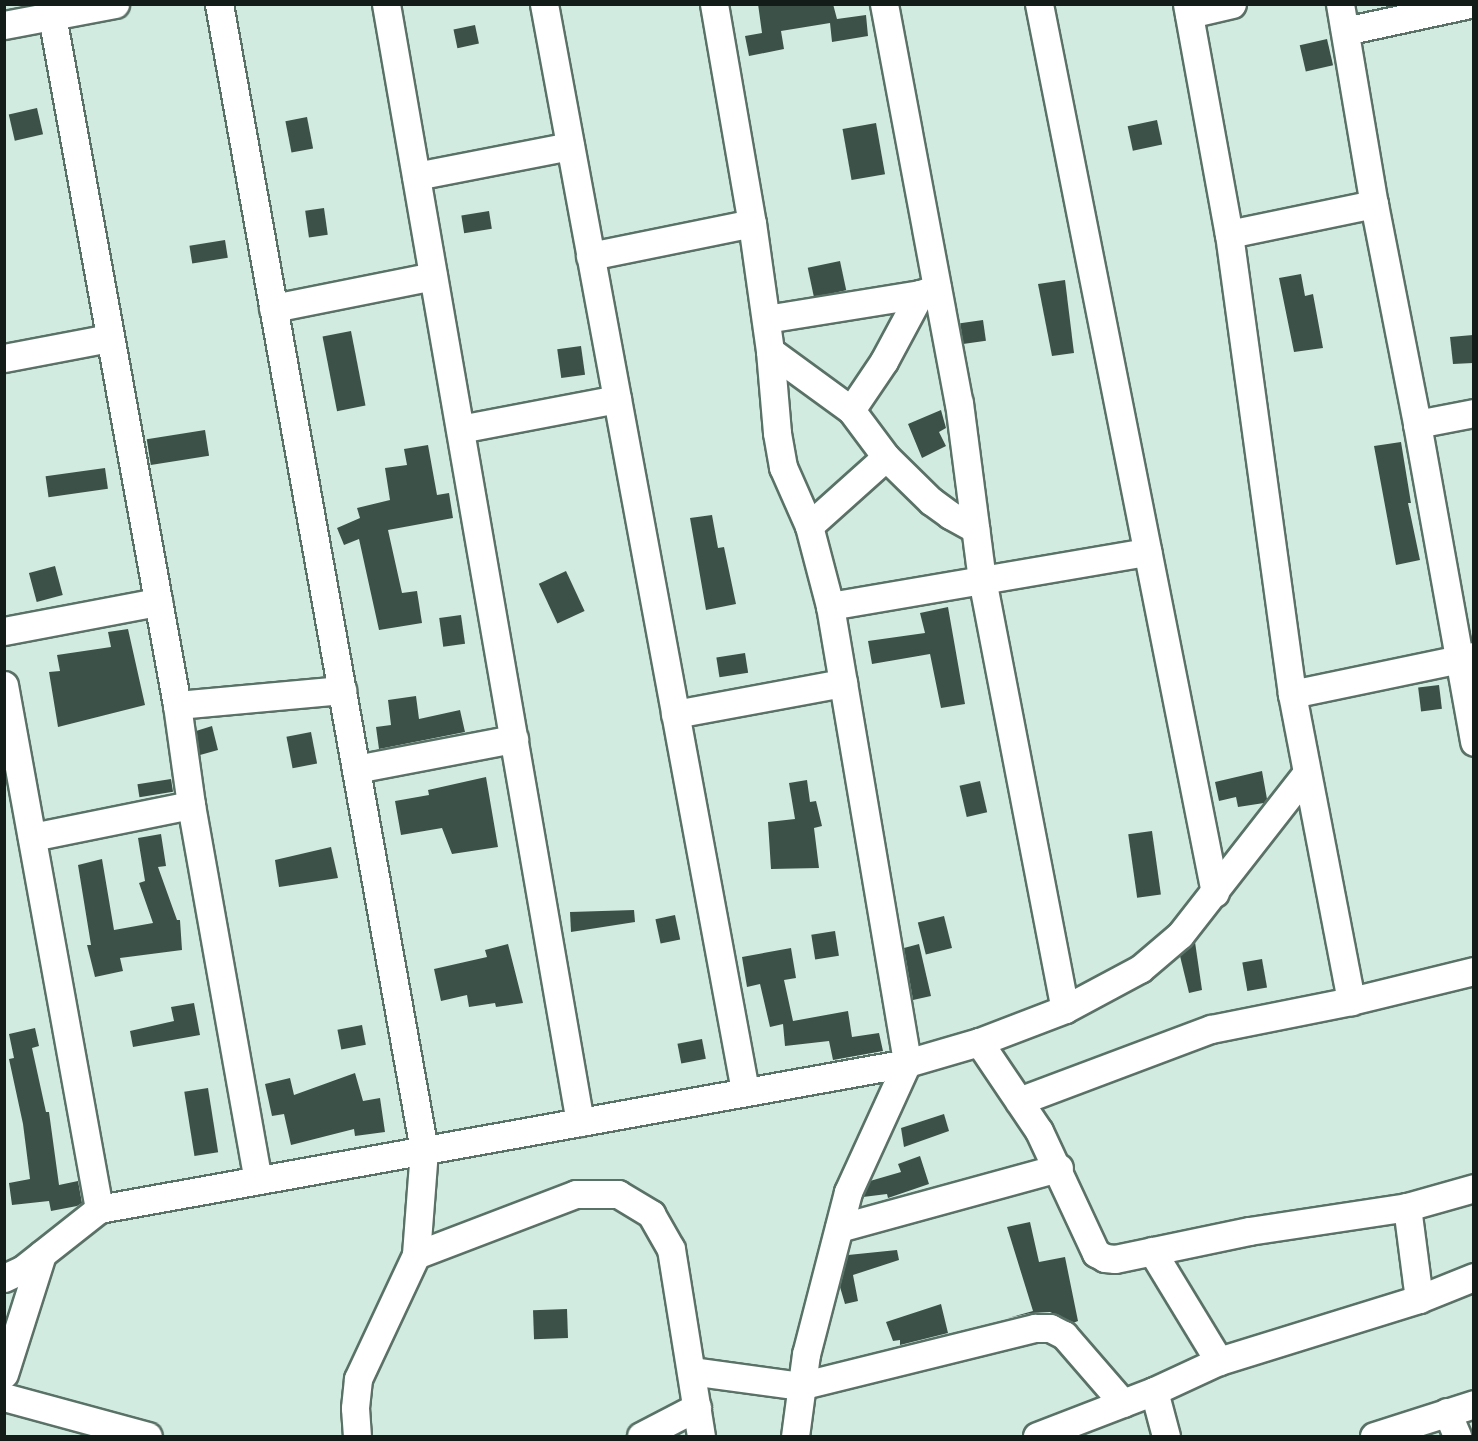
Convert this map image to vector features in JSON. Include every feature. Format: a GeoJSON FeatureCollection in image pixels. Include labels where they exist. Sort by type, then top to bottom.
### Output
{"type":"FeatureCollection","features":[{"type":"Feature","properties":{"kind":"street"},"geometry":{"type":"LineString","coordinates":[[13,17],[52,16],[115,4]]}},
{"type":"Feature","properties":{"kind":"street"},"geometry":{"type":"LineString","coordinates":[[219,4],[424,1150],[416,1255],[358,1379],[355,1408],[357,1437]]}},
{"type":"Feature","properties":{"kind":"street"},"geometry":{"type":"LineString","coordinates":[[386,4],[580,1122]]}},
{"type":"Feature","properties":{"kind":"street"},"geometry":{"type":"LineString","coordinates":[[544,4],[745,1091]]}},
{"type":"Feature","properties":{"kind":"street"},"geometry":{"type":"LineString","coordinates":[[714,4],[752,223],[783,467],[809,526],[830,606],[907,1063],[848,1192],[800,1386],[795,1437]]}},
{"type":"Feature","properties":{"kind":"street"},"geometry":{"type":"LineString","coordinates":[[884,4],[929,291],[958,404],[982,579],[1065,1009]]}},
{"type":"Feature","properties":{"kind":"street"},"geometry":{"type":"LineString","coordinates":[[1039,4],[1215,893]]}},
{"type":"Feature","properties":{"kind":"street"},"geometry":{"type":"LineString","coordinates":[[1232,4],[1188,9],[1229,234],[1292,694],[1352,1001]]}},
{"type":"Feature","properties":{"kind":"street"},"geometry":{"type":"LineString","coordinates":[[1470,4],[1343,18],[1374,204],[1466,658],[1473,742]]}},
{"type":"Feature","properties":{"kind":"street"},"geometry":{"type":"LineString","coordinates":[[52,16],[177,705],[191,805],[258,1180]]}},
{"type":"Feature","properties":{"kind":"street"},"geometry":{"type":"LineString","coordinates":[[416,176],[570,146]]}},
{"type":"Feature","properties":{"kind":"street"},"geometry":{"type":"LineString","coordinates":[[1229,234],[1374,204]]}},
{"type":"Feature","properties":{"kind":"street"},"geometry":{"type":"LineString","coordinates":[[590,256],[752,223]]}},
{"type":"Feature","properties":{"kind":"street"},"geometry":{"type":"LineString","coordinates":[[273,308],[434,276]]}},
{"type":"Feature","properties":{"kind":"street"},"geometry":{"type":"LineString","coordinates":[[766,319],[929,291]]}},
{"type":"Feature","properties":{"kind":"street"},"geometry":{"type":"LineString","coordinates":[[852,410],[929,291]]}},
{"type":"Feature","properties":{"kind":"street"},"geometry":{"type":"LineString","coordinates":[[4,358],[109,338]]}},
{"type":"Feature","properties":{"kind":"street"},"geometry":{"type":"LineString","coordinates":[[770,351],[852,410],[886,457],[931,501],[975,529]]}},
{"type":"Feature","properties":{"kind":"street"},"geometry":{"type":"LineString","coordinates":[[460,429],[617,399]]}},
{"type":"Feature","properties":{"kind":"street"},"geometry":{"type":"LineString","coordinates":[[1417,424],[1473,413]]}},
{"type":"Feature","properties":{"kind":"street"},"geometry":{"type":"LineString","coordinates":[[809,526],[886,457]]}},
{"type":"Feature","properties":{"kind":"street"},"geometry":{"type":"LineString","coordinates":[[830,606],[1147,552]]}},
{"type":"Feature","properties":{"kind":"street"},"geometry":{"type":"LineString","coordinates":[[4,631],[158,602]]}},
{"type":"Feature","properties":{"kind":"street"},"geometry":{"type":"LineString","coordinates":[[1292,694],[1466,658]]}},
{"type":"Feature","properties":{"kind":"street"},"geometry":{"type":"LineString","coordinates":[[675,714],[843,683]]}},
{"type":"Feature","properties":{"kind":"street"},"geometry":{"type":"LineString","coordinates":[[4,685],[14,791],[32,837],[99,1209]]}},
{"type":"Feature","properties":{"kind":"street"},"geometry":{"type":"LineString","coordinates":[[177,705],[342,690]]}},
{"type":"Feature","properties":{"kind":"street"},"geometry":{"type":"LineString","coordinates":[[356,770],[514,739]]}},
{"type":"Feature","properties":{"kind":"street"},"geometry":{"type":"LineString","coordinates":[[4,1278],[23,1269],[99,1209],[907,1063],[979,1042],[1065,1009],[1140,969],[1180,935],[1306,774]]}},
{"type":"Feature","properties":{"kind":"street"},"geometry":{"type":"LineString","coordinates":[[32,837],[191,805]]}},
{"type":"Feature","properties":{"kind":"street"},"geometry":{"type":"LineString","coordinates":[[1019,1101],[1211,1029],[1352,1001],[1473,971]]}},
{"type":"Feature","properties":{"kind":"street"},"geometry":{"type":"LineString","coordinates":[[979,1042],[1039,1131],[1059,1168],[1096,1253],[1115,1259],[1249,1232],[1407,1207],[1473,1188]]}},
{"type":"Feature","properties":{"kind":"street"},"geometry":{"type":"LineString","coordinates":[[839,1228],[1059,1168]]}},
{"type":"Feature","properties":{"kind":"street"},"geometry":{"type":"LineString","coordinates":[[416,1255],[576,1194],[618,1194],[651,1214],[671,1248],[701,1437]]}},
{"type":"Feature","properties":{"kind":"street"},"geometry":{"type":"LineString","coordinates":[[1407,1207],[1419,1299]]}},
{"type":"Feature","properties":{"kind":"street"},"geometry":{"type":"LineString","coordinates":[[1152,1251],[1219,1361]]}},
{"type":"Feature","properties":{"kind":"street"},"geometry":{"type":"LineString","coordinates":[[4,1374],[42,1254]]}},
{"type":"Feature","properties":{"kind":"street"},"geometry":{"type":"LineString","coordinates":[[1037,1437],[1154,1391],[1219,1361],[1419,1299],[1473,1277]]}},
{"type":"Feature","properties":{"kind":"street"},"geometry":{"type":"LineString","coordinates":[[691,1371],[800,1386],[1035,1328],[1050,1328],[1064,1335],[1123,1403]]}},
{"type":"Feature","properties":{"kind":"street"},"geometry":{"type":"LineString","coordinates":[[1154,1391],[1166,1437]]}},
{"type":"Feature","properties":{"kind":"street"},"geometry":{"type":"LineString","coordinates":[[4,1398],[148,1437]]}},
{"type":"Feature","properties":{"kind":"street"},"geometry":{"type":"LineString","coordinates":[[1374,1437],[1452,1424],[1473,1404]]}},
{"type":"Feature","properties":{"kind":"street"},"geometry":{"type":"LineString","coordinates":[[641,1437],[697,1407]]}},
{"type":"Feature","properties":{"kind":"building"},"geometry":{"type":"Polygon","coordinates":[[[758,4],[833,4],[837,19],[866,15],[868,36],[832,42],[830,23],[781,31],[784,49],[749,56],[745,36],[762,33],[758,4]]]}},
{"type":"Feature","properties":{"kind":"building"},"geometry":{"type":"Polygon","coordinates":[[[475,25],[479,44],[457,48],[453,30],[475,25]]]}},
{"type":"Feature","properties":{"kind":"building"},"geometry":{"type":"Polygon","coordinates":[[[1327,39],[1333,65],[1306,72],[1300,45],[1327,39]]]}},
{"type":"Feature","properties":{"kind":"building"},"geometry":{"type":"Polygon","coordinates":[[[37,108],[43,134],[15,141],[9,115],[37,108]]]}},
{"type":"Feature","properties":{"kind":"building"},"geometry":{"type":"Polygon","coordinates":[[[307,117],[313,148],[292,153],[285,121],[307,117]]]}},
{"type":"Feature","properties":{"kind":"building"},"geometry":{"type":"Polygon","coordinates":[[[1157,120],[1162,144],[1133,151],[1128,126],[1157,120]]]}},
{"type":"Feature","properties":{"kind":"building"},"geometry":{"type":"Polygon","coordinates":[[[876,123],[885,174],[852,180],[843,129],[876,123]]]}},
{"type":"Feature","properties":{"kind":"building"},"geometry":{"type":"Polygon","coordinates":[[[324,208],[328,235],[309,237],[305,211],[324,208]]]}},
{"type":"Feature","properties":{"kind":"building"},"geometry":{"type":"Polygon","coordinates":[[[489,211],[492,229],[464,233],[461,215],[489,211]]]}},
{"type":"Feature","properties":{"kind":"building"},"geometry":{"type":"Polygon","coordinates":[[[225,240],[228,258],[192,263],[189,246],[225,240]]]}},
{"type":"Feature","properties":{"kind":"building"},"geometry":{"type":"Polygon","coordinates":[[[840,261],[846,290],[814,297],[808,268],[840,261]]]}},
{"type":"Feature","properties":{"kind":"building"},"geometry":{"type":"Polygon","coordinates":[[[1301,274],[1305,296],[1313,294],[1323,348],[1294,352],[1279,278],[1301,274]]]}},
{"type":"Feature","properties":{"kind":"building"},"geometry":{"type":"Polygon","coordinates":[[[1065,280],[1074,353],[1052,356],[1038,284],[1065,280]]]}},
{"type":"Feature","properties":{"kind":"building"},"geometry":{"type":"Polygon","coordinates":[[[983,320],[986,341],[963,344],[960,323],[983,320]]]}},
{"type":"Feature","properties":{"kind":"building"},"geometry":{"type":"Polygon","coordinates":[[[351,331],[366,406],[337,411],[323,337],[351,331]]]}},
{"type":"Feature","properties":{"kind":"building"},"geometry":{"type":"Polygon","coordinates":[[[1473,335],[1473,363],[1453,364],[1450,337],[1473,335]]]}},
{"type":"Feature","properties":{"kind":"building"},"geometry":{"type":"Polygon","coordinates":[[[581,346],[585,375],[561,378],[557,349],[581,346]]]}},
{"type":"Feature","properties":{"kind":"building"},"geometry":{"type":"Polygon","coordinates":[[[941,410],[946,428],[939,432],[946,446],[922,458],[908,424],[941,410]]]}},
{"type":"Feature","properties":{"kind":"building"},"geometry":{"type":"Polygon","coordinates":[[[205,430],[209,456],[151,465],[147,439],[205,430]]]}},
{"type":"Feature","properties":{"kind":"building"},"geometry":{"type":"Polygon","coordinates":[[[1401,442],[1411,503],[1408,503],[1420,560],[1396,565],[1374,446],[1401,442]]]}},
{"type":"Feature","properties":{"kind":"building"},"geometry":{"type":"Polygon","coordinates":[[[428,445],[437,495],[449,493],[453,518],[388,530],[402,593],[417,591],[422,623],[379,630],[359,539],[344,545],[337,528],[360,518],[357,508],[390,500],[385,468],[407,465],[404,449],[428,445]]]}},
{"type":"Feature","properties":{"kind":"building"},"geometry":{"type":"Polygon","coordinates":[[[105,468],[108,489],[49,497],[46,476],[105,468]]]}},
{"type":"Feature","properties":{"kind":"building"},"geometry":{"type":"Polygon","coordinates":[[[712,515],[718,548],[724,547],[736,604],[706,610],[690,518],[712,515]]]}},
{"type":"Feature","properties":{"kind":"building"},"geometry":{"type":"Polygon","coordinates":[[[55,566],[63,595],[37,602],[29,573],[55,566]]]}},
{"type":"Feature","properties":{"kind":"building"},"geometry":{"type":"Polygon","coordinates":[[[566,571],[585,611],[557,624],[539,584],[566,571]]]}},
{"type":"Feature","properties":{"kind":"building"},"geometry":{"type":"Polygon","coordinates":[[[948,607],[965,704],[941,708],[930,654],[872,664],[868,641],[925,633],[920,613],[948,607]]]}},
{"type":"Feature","properties":{"kind":"building"},"geometry":{"type":"Polygon","coordinates":[[[461,615],[465,644],[443,647],[439,618],[461,615]]]}},
{"type":"Feature","properties":{"kind":"building"},"geometry":{"type":"Polygon","coordinates":[[[128,629],[145,705],[58,727],[49,672],[60,671],[57,655],[111,647],[108,632],[128,629]]]}},
{"type":"Feature","properties":{"kind":"building"},"geometry":{"type":"Polygon","coordinates":[[[745,653],[748,673],[719,677],[716,658],[745,653]]]}},
{"type":"Feature","properties":{"kind":"building"},"geometry":{"type":"Polygon","coordinates":[[[1439,685],[1442,709],[1421,711],[1418,688],[1439,685]]]}},
{"type":"Feature","properties":{"kind":"building"},"geometry":{"type":"Polygon","coordinates":[[[416,696],[419,719],[460,710],[465,732],[379,749],[376,727],[391,725],[388,700],[416,696]]]}},
{"type":"Feature","properties":{"kind":"building"},"geometry":{"type":"Polygon","coordinates":[[[212,726],[218,750],[200,755],[196,731],[212,726]]]}},
{"type":"Feature","properties":{"kind":"building"},"geometry":{"type":"Polygon","coordinates":[[[311,732],[317,763],[293,768],[286,737],[311,732]]]}},
{"type":"Feature","properties":{"kind":"building"},"geometry":{"type":"Polygon","coordinates":[[[1262,771],[1267,799],[1264,803],[1238,807],[1236,797],[1219,801],[1215,782],[1262,771]]]}},
{"type":"Feature","properties":{"kind":"building"},"geometry":{"type":"Polygon","coordinates":[[[486,777],[498,847],[452,854],[442,828],[401,835],[395,801],[429,795],[428,790],[486,777]]]}},
{"type":"Feature","properties":{"kind":"building"},"geometry":{"type":"Polygon","coordinates":[[[171,779],[173,792],[139,797],[137,784],[171,779]]]}},
{"type":"Feature","properties":{"kind":"building"},"geometry":{"type":"Polygon","coordinates":[[[807,780],[810,802],[816,801],[822,826],[814,828],[819,868],[771,869],[768,822],[795,819],[789,783],[807,780]]]}},
{"type":"Feature","properties":{"kind":"building"},"geometry":{"type":"Polygon","coordinates":[[[980,781],[987,812],[967,817],[960,786],[980,781]]]}},
{"type":"Feature","properties":{"kind":"building"},"geometry":{"type":"Polygon","coordinates":[[[1152,831],[1161,894],[1137,898],[1128,834],[1152,831]]]}},
{"type":"Feature","properties":{"kind":"building"},"geometry":{"type":"Polygon","coordinates":[[[161,834],[166,866],[158,867],[177,920],[180,920],[182,950],[120,958],[123,971],[95,977],[87,945],[91,945],[78,865],[102,859],[114,930],[153,923],[139,883],[145,881],[138,838],[161,834]]]}},
{"type":"Feature","properties":{"kind":"building"},"geometry":{"type":"Polygon","coordinates":[[[331,847],[338,878],[279,887],[275,860],[331,847]]]}},
{"type":"Feature","properties":{"kind":"building"},"geometry":{"type":"Polygon","coordinates":[[[634,910],[635,922],[571,932],[570,912],[634,910]]]}},
{"type":"Feature","properties":{"kind":"building"},"geometry":{"type":"Polygon","coordinates":[[[675,915],[680,939],[661,944],[655,919],[675,915]]]}},
{"type":"Feature","properties":{"kind":"building"},"geometry":{"type":"Polygon","coordinates":[[[944,916],[952,948],[926,955],[918,923],[944,916]]]}},
{"type":"Feature","properties":{"kind":"building"},"geometry":{"type":"Polygon","coordinates":[[[835,931],[839,956],[815,959],[811,935],[835,931]]]}},
{"type":"Feature","properties":{"kind":"building"},"geometry":{"type":"Polygon","coordinates":[[[1195,942],[1202,990],[1189,993],[1180,956],[1195,942]]]}},
{"type":"Feature","properties":{"kind":"building"},"geometry":{"type":"Polygon","coordinates":[[[508,944],[523,1003],[496,1007],[495,1003],[469,1007],[467,995],[441,1001],[434,969],[487,957],[485,950],[508,944]]]}},
{"type":"Feature","properties":{"kind":"building"},"geometry":{"type":"Polygon","coordinates":[[[919,944],[931,996],[913,1000],[904,948],[919,944]]]}},
{"type":"Feature","properties":{"kind":"building"},"geometry":{"type":"Polygon","coordinates":[[[791,948],[796,978],[784,980],[793,1021],[848,1011],[852,1037],[879,1033],[883,1051],[833,1060],[829,1041],[785,1046],[783,1024],[770,1027],[760,984],[747,987],[742,957],[791,948]]]}},
{"type":"Feature","properties":{"kind":"building"},"geometry":{"type":"Polygon","coordinates":[[[1262,959],[1267,988],[1247,991],[1242,962],[1262,959]]]}},
{"type":"Feature","properties":{"kind":"building"},"geometry":{"type":"Polygon","coordinates":[[[194,1003],[200,1035],[133,1047],[130,1031],[174,1021],[171,1007],[194,1003]]]}},
{"type":"Feature","properties":{"kind":"building"},"geometry":{"type":"Polygon","coordinates":[[[362,1025],[366,1045],[341,1049],[337,1030],[362,1025]]]}},
{"type":"Feature","properties":{"kind":"building"},"geometry":{"type":"Polygon","coordinates":[[[35,1028],[39,1046],[32,1048],[46,1112],[49,1112],[59,1185],[78,1181],[82,1203],[51,1211],[49,1201],[12,1205],[9,1183],[30,1179],[23,1124],[9,1059],[14,1058],[9,1034],[35,1028]]]}},
{"type":"Feature","properties":{"kind":"building"},"geometry":{"type":"Polygon","coordinates":[[[702,1039],[706,1059],[681,1063],[677,1044],[702,1039]]]}},
{"type":"Feature","properties":{"kind":"building"},"geometry":{"type":"Polygon","coordinates":[[[355,1073],[363,1101],[380,1098],[385,1132],[355,1136],[354,1129],[291,1145],[284,1114],[272,1116],[265,1084],[290,1078],[294,1095],[355,1073]]]}},
{"type":"Feature","properties":{"kind":"building"},"geometry":{"type":"Polygon","coordinates":[[[208,1088],[218,1152],[194,1156],[184,1092],[208,1088]]]}},
{"type":"Feature","properties":{"kind":"building"},"geometry":{"type":"Polygon","coordinates":[[[944,1114],[949,1131],[904,1147],[901,1128],[944,1114]]]}},
{"type":"Feature","properties":{"kind":"building"},"geometry":{"type":"Polygon","coordinates":[[[920,1156],[929,1184],[888,1198],[887,1194],[863,1197],[870,1181],[901,1172],[898,1164],[920,1156]]]}},
{"type":"Feature","properties":{"kind":"building"},"geometry":{"type":"Polygon","coordinates":[[[1030,1222],[1039,1262],[1065,1257],[1078,1321],[1073,1323],[1050,1312],[1008,1318],[1033,1311],[1007,1227],[1030,1222]]]}},
{"type":"Feature","properties":{"kind":"building"},"geometry":{"type":"Polygon","coordinates":[[[897,1250],[899,1260],[853,1275],[858,1301],[845,1304],[840,1287],[848,1255],[897,1250]]]}},
{"type":"Feature","properties":{"kind":"building"},"geometry":{"type":"Polygon","coordinates":[[[941,1304],[948,1333],[900,1345],[900,1340],[893,1341],[886,1322],[941,1304]]]}},
{"type":"Feature","properties":{"kind":"building"},"geometry":{"type":"Polygon","coordinates":[[[567,1309],[568,1338],[534,1339],[533,1310],[567,1309]]]}}]}
